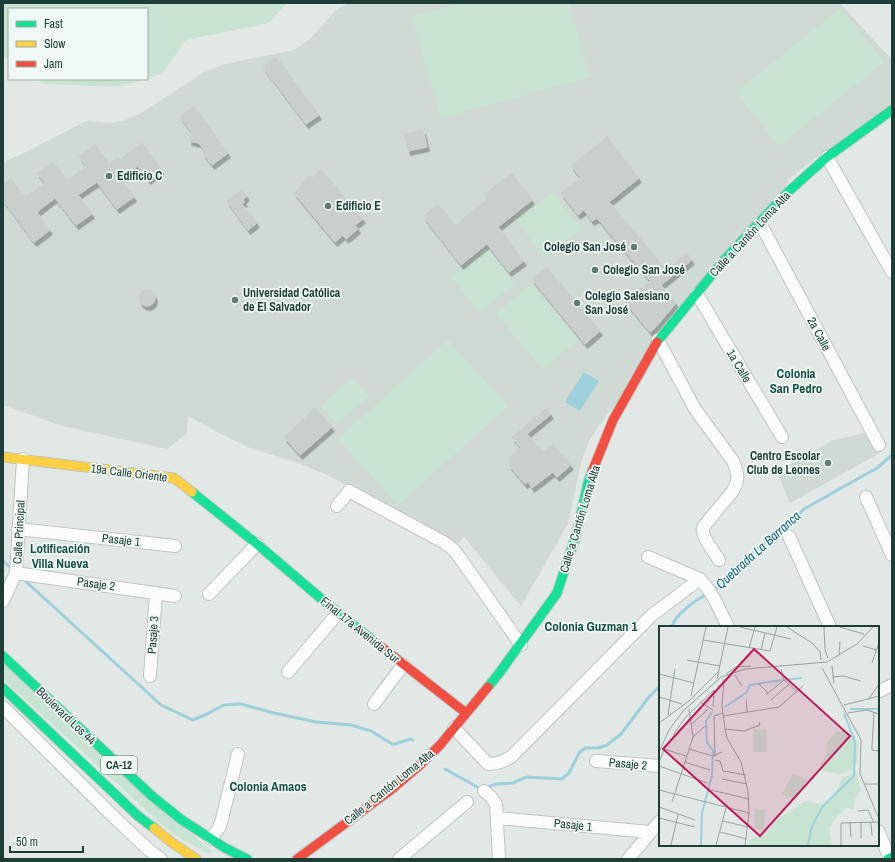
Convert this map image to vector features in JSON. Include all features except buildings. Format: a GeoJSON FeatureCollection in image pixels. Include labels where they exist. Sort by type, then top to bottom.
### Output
{"type":"FeatureCollection","features":[{"type":"Feature","properties":{"kind":"main road","name":"Calle a Cantón Loma Alta"},"geometry":{"type":"LineString","coordinates":[[297,859],[392,789],[415,769],[440,745],[500,672],[521,645],[557,593],[577,532],[588,484],[613,420],[658,340],[724,260],[790,191],[827,157],[892,110]]}},
{"type":"Feature","properties":{"kind":"main road","name":"19a Calle Oriente"},"geometry":{"type":"LineString","coordinates":[[3,458],[23,459],[174,478],[257,544]]}},
{"type":"Feature","properties":{"kind":"main road","name":"Final 17a Avenida Sur"},"geometry":{"type":"LineString","coordinates":[[257,544],[338,613],[466,713]]}},
{"type":"Feature","properties":{"kind":"main road","name":"Boulevard Los 44"},"geometry":{"type":"LineString","coordinates":[[3,656],[152,796],[182,820],[225,848],[247,859]]}},
{"type":"Feature","properties":{"kind":"main road","name":"Boulevard Los 44"},"geometry":{"type":"LineString","coordinates":[[3,688],[157,832],[171,836],[198,855]]}},
{"type":"Feature","properties":{"kind":"main road"},"geometry":{"type":"LineString","coordinates":[[211,839],[224,857]]}},
{"type":"Feature","properties":{"kind":"street"},"geometry":{"type":"LineString","coordinates":[[827,157],[892,272]]}},
{"type":"Feature","properties":{"kind":"street","name":"2a Calle"},"geometry":{"type":"LineString","coordinates":[[760,223],[879,445]]}},
{"type":"Feature","properties":{"kind":"street","name":"1a Calle"},"geometry":{"type":"LineString","coordinates":[[697,294],[782,437]]}},
{"type":"Feature","properties":{"kind":"street"},"geometry":{"type":"LineString","coordinates":[[658,340],[695,409],[733,461],[738,476],[732,492],[703,529],[705,537],[719,560]]}},
{"type":"Feature","properties":{"kind":"street","name":"Calle Principal"},"geometry":{"type":"LineString","coordinates":[[3,601],[16,573],[23,459]]}},
{"type":"Feature","properties":{"kind":"street"},"geometry":{"type":"LineString","coordinates":[[337,506],[349,491],[445,543],[454,550],[460,558],[521,645]]}},
{"type":"Feature","properties":{"kind":"street"},"geometry":{"type":"LineString","coordinates":[[866,496],[892,555]]}},
{"type":"Feature","properties":{"kind":"street","name":"Pasaje 1"},"geometry":{"type":"LineString","coordinates":[[18,529],[175,546]]}},
{"type":"Feature","properties":{"kind":"street"},"geometry":{"type":"LineString","coordinates":[[789,536],[830,626]]}},
{"type":"Feature","properties":{"kind":"street"},"geometry":{"type":"LineString","coordinates":[[209,594],[257,544]]}},
{"type":"Feature","properties":{"kind":"street"},"geometry":{"type":"LineString","coordinates":[[648,557],[700,579],[708,588],[728,626]]}},
{"type":"Feature","properties":{"kind":"street","name":"Pasaje 2"},"geometry":{"type":"LineString","coordinates":[[16,573],[175,596]]}},
{"type":"Feature","properties":{"kind":"street"},"geometry":{"type":"LineString","coordinates":[[454,728],[488,764],[498,763],[511,757],[652,614],[700,579]]}},
{"type":"Feature","properties":{"kind":"street","name":"Pasaje 3"},"geometry":{"type":"LineString","coordinates":[[150,676],[156,593]]}},
{"type":"Feature","properties":{"kind":"street"},"geometry":{"type":"LineString","coordinates":[[288,672],[338,613]]}},
{"type":"Feature","properties":{"kind":"street"},"geometry":{"type":"LineString","coordinates":[[374,704],[404,665]]}},
{"type":"Feature","properties":{"kind":"street"},"geometry":{"type":"LineString","coordinates":[[879,692],[892,685]]}},
{"type":"Feature","properties":{"kind":"street"},"geometry":{"type":"LineString","coordinates":[[3,707],[119,822],[161,859]]}},
{"type":"Feature","properties":{"kind":"street"},"geometry":{"type":"LineString","coordinates":[[211,839],[219,828],[222,819],[238,754]]}},
{"type":"Feature","properties":{"kind":"street","name":"Pasaje 2"},"geometry":{"type":"LineString","coordinates":[[596,761],[659,766]]}},
{"type":"Feature","properties":{"kind":"street"},"geometry":{"type":"LineString","coordinates":[[484,791],[496,804],[499,859]]}},
{"type":"Feature","properties":{"kind":"street"},"geometry":{"type":"LineString","coordinates":[[399,859],[467,802]]}},
{"type":"Feature","properties":{"kind":"street","name":"Pasaje 1"},"geometry":{"type":"LineString","coordinates":[[497,818],[650,832]]}},
{"type":"Feature","properties":{"kind":"street"},"geometry":{"type":"LineString","coordinates":[[628,859],[659,822]]}},
{"type":"Feature","properties":{"kind":"street"},"geometry":{"type":"LineString","coordinates":[[879,833],[890,858]]}},
{"type":"Feature","properties":{"kind":"shaded area"},"geometry":{"type":"Polygon","coordinates":[[[349,3],[840,3],[892,60],[892,104],[802,168],[789,179],[788,183],[595,432],[589,441],[582,459],[568,524],[521,606],[464,537],[458,544],[325,474],[301,464],[250,448],[188,416],[187,433],[167,449],[62,426],[3,405],[3,162],[22,154],[84,122],[111,123],[135,116],[204,72],[225,64],[294,50],[310,39],[335,11],[349,3]]]}},
{"type":"Feature","properties":{"kind":"shaded area","name":"Centro Escolar Club de Leones"},"geometry":{"type":"Polygon","coordinates":[[[869,432],[880,453],[790,503],[777,472],[833,440],[869,432]]]}},
{"type":"Feature","properties":{"kind":"green space"},"geometry":{"type":"Polygon","coordinates":[[[3,3],[287,3],[269,23],[186,40],[162,74],[148,78],[148,8],[8,8],[8,59],[3,56],[3,3]]]}},
{"type":"Feature","properties":{"kind":"green space"},"geometry":{"type":"Polygon","coordinates":[[[461,3],[569,3],[590,77],[441,118],[412,17],[461,3]]]}},
{"type":"Feature","properties":{"kind":"green space"},"geometry":{"type":"Polygon","coordinates":[[[841,8],[884,62],[779,146],[736,92],[841,8]]]}},
{"type":"Feature","properties":{"kind":"green space"},"geometry":{"type":"Polygon","coordinates":[[[39,80],[141,80],[117,87],[45,84],[39,80]]]}},
{"type":"Feature","properties":{"kind":"green space"},"geometry":{"type":"Polygon","coordinates":[[[553,193],[581,229],[544,257],[516,220],[553,193]]]}},
{"type":"Feature","properties":{"kind":"green space"},"geometry":{"type":"Polygon","coordinates":[[[486,248],[515,283],[480,312],[451,277],[486,248]]]}},
{"type":"Feature","properties":{"kind":"green space"},"geometry":{"type":"Polygon","coordinates":[[[531,284],[578,340],[543,369],[496,314],[531,284]]]}},
{"type":"Feature","properties":{"kind":"green space"},"geometry":{"type":"Polygon","coordinates":[[[448,340],[508,406],[398,505],[338,439],[448,340]]]}},
{"type":"Feature","properties":{"kind":"green space"},"geometry":{"type":"Polygon","coordinates":[[[352,378],[369,396],[337,424],[321,406],[352,378]]]}},
{"type":"Feature","properties":{"kind":"green space"},"geometry":{"type":"Polygon","coordinates":[[[3,662],[212,852],[207,853],[170,832],[3,679],[3,662]]]}},
{"type":"Feature","properties":{"kind":"water"},"geometry":{"type":"Polygon","coordinates":[[[584,372],[599,381],[580,411],[565,402],[584,372]]]}},
{"type":"Feature","properties":{"kind":"waterway","name":"Quebrada La Barranca"},"geometry":{"type":"LineString","coordinates":[[712,592],[722,584],[730,572],[745,558],[783,531],[804,509],[877,468],[892,455]]}},
{"type":"Feature","properties":{"kind":"waterway"},"geometry":{"type":"LineString","coordinates":[[3,561],[13,570]]}},
{"type":"Feature","properties":{"kind":"waterway"},"geometry":{"type":"LineString","coordinates":[[21,577],[161,705],[193,720],[224,705],[241,704],[316,722],[351,725],[371,731],[392,744],[410,739],[413,740]]}},
{"type":"Feature","properties":{"kind":"waterway","name":"Quebrada La Barranca"},"geometry":{"type":"LineString","coordinates":[[672,626],[681,612],[707,594]]}},
{"type":"Feature","properties":{"kind":"waterway"},"geometry":{"type":"LineString","coordinates":[[445,769],[481,789],[496,784],[513,783],[528,777],[562,779],[569,773],[579,753],[585,748],[598,748],[607,745],[621,734],[649,697],[659,687]]}},
{"type":"Feature","properties":{"kind":"traffic: fast"},"geometry":{"type":"LineString","coordinates":[[657,342],[724,260],[789,191],[827,157],[892,110]]}},
{"type":"Feature","properties":{"kind":"traffic: fast"},"geometry":{"type":"LineString","coordinates":[[488,687],[557,593],[577,532],[588,483],[592,472]]}},
{"type":"Feature","properties":{"kind":"traffic: fast"},"geometry":{"type":"LineString","coordinates":[[192,492],[375,642]]}},
{"type":"Feature","properties":{"kind":"traffic: fast"},"geometry":{"type":"LineString","coordinates":[[3,656],[152,796],[182,820],[225,848],[247,859]]}},
{"type":"Feature","properties":{"kind":"traffic: fast"},"geometry":{"type":"LineString","coordinates":[[3,688],[138,816],[154,828]]}},
{"type":"Feature","properties":{"kind":"traffic: fast"},"geometry":{"type":"LineString","coordinates":[[888,859],[892,857]]}},
{"type":"Feature","properties":{"kind":"traffic: slow"},"geometry":{"type":"LineString","coordinates":[[3,457],[174,478],[192,492]]}},
{"type":"Feature","properties":{"kind":"traffic: slow"},"geometry":{"type":"LineString","coordinates":[[154,828],[196,859]]}},
{"type":"Feature","properties":{"kind":"traffic: jam"},"geometry":{"type":"LineString","coordinates":[[592,472],[613,420],[657,342]]}},
{"type":"Feature","properties":{"kind":"traffic: jam"},"geometry":{"type":"LineString","coordinates":[[375,642],[466,713]]}},
{"type":"Feature","properties":{"kind":"traffic: jam"},"geometry":{"type":"LineString","coordinates":[[297,859],[392,789],[421,764],[440,745],[488,687]]}},
{"type":"Feature","properties":{"kind":"place","name":"Edificio C"},"geometry":{"type":"Point","coordinates":[109,176]}},
{"type":"Feature","properties":{"kind":"place","name":"Edificio E"},"geometry":{"type":"Point","coordinates":[328,206]}},
{"type":"Feature","properties":{"kind":"place","name":"Colegio San José"},"geometry":{"type":"Point","coordinates":[634,247]}},
{"type":"Feature","properties":{"kind":"place","name":"Colegio San Josė"},"geometry":{"type":"Point","coordinates":[595,270]}},
{"type":"Feature","properties":{"kind":"place","name":"Universidad Católica de El Salvador"},"geometry":{"type":"Point","coordinates":[235,300]}},
{"type":"Feature","properties":{"kind":"place","name":"Colegio Salesiano San José"},"geometry":{"type":"Point","coordinates":[577,303]}},
{"type":"Feature","properties":{"kind":"place","name":"Centro Escolar Club de Leones"},"geometry":{"type":"Point","coordinates":[828,463]}},
{"type":"Feature","properties":{"kind":"district","name":"Colonia San Pedro"},"geometry":{"type":"Point","coordinates":[796,380]}},
{"type":"Feature","properties":{"kind":"district","name":"Lotificación Villa Nueva"},"geometry":{"type":"Point","coordinates":[60,556]}},
{"type":"Feature","properties":{"kind":"district","name":"Colonia Guzman 1"},"geometry":{"type":"Point","coordinates":[591,626]}},
{"type":"Feature","properties":{"kind":"district","name":"Colonia Amaos"},"geometry":{"type":"Point","coordinates":[268,786]}}]}
